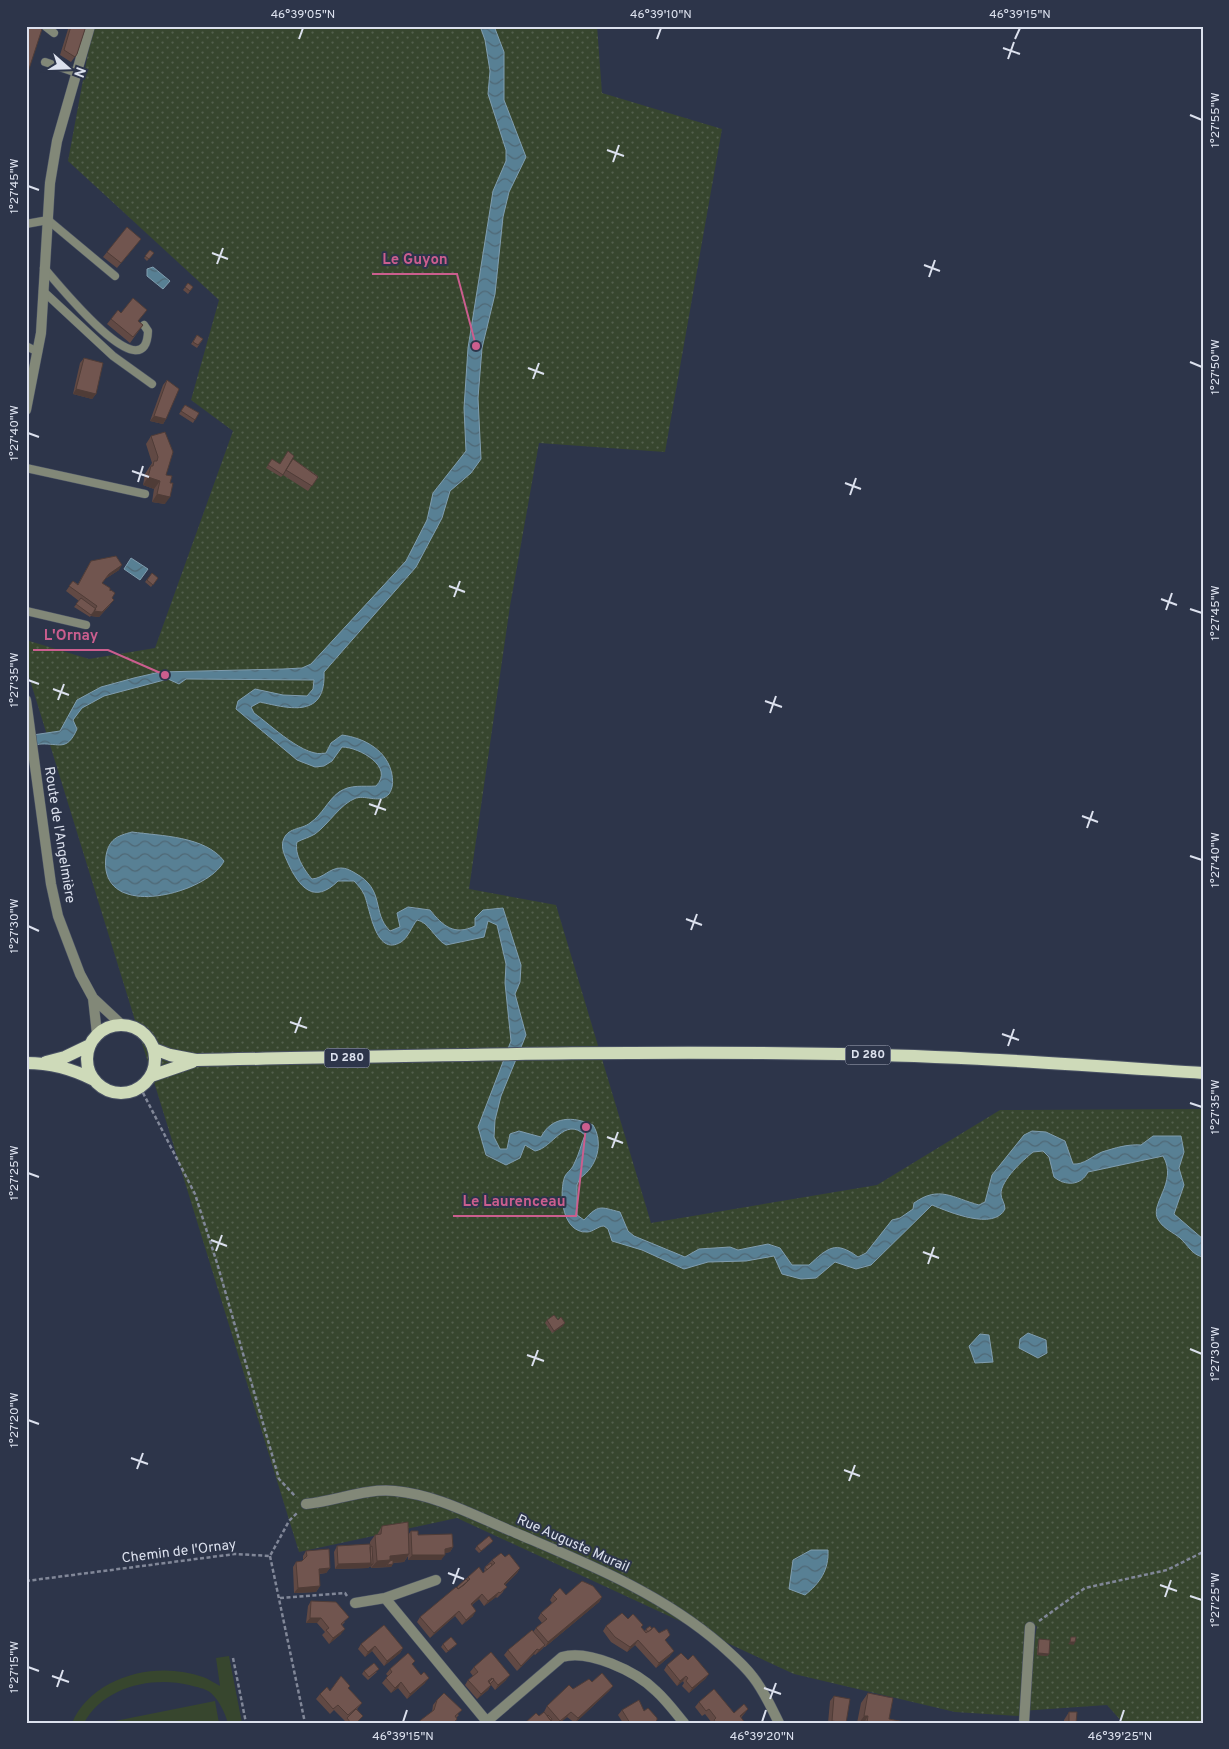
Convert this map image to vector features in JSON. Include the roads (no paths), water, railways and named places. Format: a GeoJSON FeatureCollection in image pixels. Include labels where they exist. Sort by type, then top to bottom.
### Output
{"type":"FeatureCollection","features":[{"type":"Feature","properties":{"kind":"main road"},"geometry":{"type":"LineString","coordinates":[[44,1063],[82,1074],[111,1092],[131,1092],[140,1087],[150,1076],[154,1068],[154,1049],[142,1032],[122,1025],[109,1027],[97,1034],[90,1045],[87,1063],[94,1080]]}},
{"type":"Feature","properties":{"kind":"main road"},"geometry":{"type":"LineString","coordinates":[[26,1063],[44,1063],[65,1057],[90,1045]]}},
{"type":"Feature","properties":{"kind":"main road","name":"D 280"},"geometry":{"type":"LineString","coordinates":[[154,1049],[170,1056],[196,1060],[682,1052],[851,1054],[964,1058],[1203,1073]]}},
{"type":"Feature","properties":{"kind":"main road","name":"D 280"},"geometry":{"type":"LineString","coordinates":[[150,1076],[196,1060]]}},
{"type":"Feature","properties":{"kind":"street"},"geometry":{"type":"LineString","coordinates":[[26,410],[31,368],[38,352],[50,183],[58,141],[90,26]]}},
{"type":"Feature","properties":{"kind":"street","name":"Route de l'Angelmière"},"geometry":{"type":"LineString","coordinates":[[26,700],[51,884],[58,916],[80,974],[93,998],[122,1025]]}},
{"type":"Feature","properties":{"kind":"street","name":"Route de l'Angelmière"},"geometry":{"type":"LineString","coordinates":[[93,998],[97,1034]]}},
{"type":"Feature","properties":{"kind":"street","name":"Rue Auguste Murail"},"geometry":{"type":"LineString","coordinates":[[306,1504],[331,1502],[369,1490],[418,1495],[450,1505],[620,1578],[694,1622],[735,1657],[753,1676],[767,1698],[779,1723]]}},
{"type":"Feature","properties":{"kind":"street"},"geometry":{"type":"LineString","coordinates":[[355,1603],[385,1598],[436,1580]]}},
{"type":"Feature","properties":{"kind":"street"},"geometry":{"type":"LineString","coordinates":[[385,1598],[486,1722],[562,1657],[577,1654],[603,1661],[646,1682],[656,1690],[684,1723]]}},
{"type":"Feature","properties":{"kind":"street"},"geometry":{"type":"LineString","coordinates":[[1024,1723],[1030,1628]]}},
{"type":"Feature","properties":{"kind":"lane"},"geometry":{"type":"LineString","coordinates":[[45,26],[54,33]]}},
{"type":"Feature","properties":{"kind":"lane"},"geometry":{"type":"LineString","coordinates":[[45,62],[77,73]]}},
{"type":"Feature","properties":{"kind":"lane"},"geometry":{"type":"LineString","coordinates":[[26,224],[48,220],[115,276]]}},
{"type":"Feature","properties":{"kind":"lane"},"geometry":{"type":"LineString","coordinates":[[44,268],[86,315],[116,343],[133,350],[144,347],[148,341],[148,331],[144,325]]}},
{"type":"Feature","properties":{"kind":"lane"},"geometry":{"type":"LineString","coordinates":[[43,291],[113,356],[152,384]]}},
{"type":"Feature","properties":{"kind":"lane"},"geometry":{"type":"LineString","coordinates":[[26,346],[38,352]]}},
{"type":"Feature","properties":{"kind":"lane"},"geometry":{"type":"LineString","coordinates":[[26,468],[145,494]]}},
{"type":"Feature","properties":{"kind":"lane"},"geometry":{"type":"LineString","coordinates":[[26,611],[86,625]]}},
{"type":"Feature","properties":{"kind":"water"},"geometry":{"type":"Polygon","coordinates":[[[480,26],[494,26],[504,52],[504,100],[526,157],[509,192],[503,217],[495,294],[482,348],[478,398],[481,459],[471,473],[450,491],[442,518],[416,567],[324,672],[323,687],[319,697],[313,704],[294,708],[260,702],[251,707],[254,713],[288,740],[308,751],[326,753],[331,743],[342,735],[359,739],[374,747],[386,759],[390,767],[392,785],[389,794],[378,799],[360,797],[350,801],[315,834],[297,842],[298,857],[303,867],[312,879],[337,868],[345,868],[365,880],[375,894],[384,924],[390,931],[400,927],[397,913],[408,907],[430,910],[444,925],[455,930],[468,929],[475,926],[475,918],[483,910],[503,908],[521,965],[520,982],[515,994],[526,1035],[501,1096],[495,1120],[494,1137],[500,1149],[507,1149],[510,1134],[519,1131],[541,1137],[551,1125],[571,1119],[593,1125],[598,1139],[597,1154],[591,1168],[580,1178],[577,1185],[577,1215],[584,1220],[593,1211],[600,1208],[620,1212],[628,1231],[634,1236],[685,1257],[699,1249],[730,1247],[738,1250],[768,1244],[780,1248],[792,1265],[809,1265],[821,1254],[832,1248],[843,1249],[858,1257],[866,1253],[892,1220],[900,1218],[913,1209],[914,1203],[931,1195],[946,1195],[979,1205],[985,1202],[992,1175],[1024,1135],[1032,1131],[1046,1132],[1065,1141],[1073,1164],[1081,1163],[1112,1149],[1141,1145],[1153,1136],[1181,1136],[1184,1152],[1179,1168],[1184,1185],[1174,1214],[1203,1239],[1203,1257],[1193,1252],[1180,1238],[1163,1226],[1156,1215],[1166,1184],[1167,1166],[1163,1156],[1088,1172],[1081,1180],[1068,1183],[1054,1177],[1049,1157],[1043,1151],[1033,1152],[1013,1171],[1002,1189],[1001,1194],[1005,1209],[999,1215],[991,1219],[971,1218],[932,1205],[871,1265],[856,1269],[835,1262],[816,1278],[801,1279],[782,1274],[774,1256],[746,1261],[708,1262],[684,1269],[642,1250],[612,1241],[608,1229],[604,1226],[589,1232],[579,1231],[568,1220],[562,1195],[565,1177],[573,1166],[585,1135],[578,1130],[571,1129],[559,1135],[541,1149],[535,1151],[525,1145],[520,1158],[506,1165],[486,1155],[478,1127],[511,1041],[505,983],[506,964],[497,925],[488,921],[484,937],[446,945],[425,924],[417,920],[406,938],[392,945],[385,943],[379,937],[371,919],[364,894],[354,881],[338,881],[322,892],[315,892],[302,886],[292,872],[283,847],[285,836],[314,820],[332,799],[344,789],[376,786],[381,779],[378,765],[372,759],[357,750],[349,748],[342,747],[332,761],[324,766],[315,767],[297,760],[236,709],[238,701],[255,689],[283,695],[307,696],[313,689],[314,680],[186,679],[179,684],[168,679],[104,696],[82,708],[73,720],[77,729],[66,744],[39,744],[26,750],[26,736],[60,731],[77,700],[101,687],[160,672],[302,668],[311,664],[406,561],[427,520],[433,493],[466,451],[464,408],[468,348],[493,191],[506,161],[506,150],[488,94],[490,71],[485,40],[480,26]]]}},
{"type":"Feature","properties":{"kind":"water"},"geometry":{"type":"Polygon","coordinates":[[[153,267],[170,281],[163,289],[147,276],[147,269],[153,267]]]}},
{"type":"Feature","properties":{"kind":"water"},"geometry":{"type":"Polygon","coordinates":[[[131,558],[148,569],[140,580],[124,569],[131,558]]]}},
{"type":"Feature","properties":{"kind":"water"},"geometry":{"type":"Polygon","coordinates":[[[132,832],[169,836],[194,842],[206,846],[224,861],[214,873],[198,884],[177,892],[156,896],[135,896],[118,890],[108,877],[106,856],[109,846],[115,839],[132,832]]]}},
{"type":"Feature","properties":{"kind":"water"},"geometry":{"type":"Polygon","coordinates":[[[1028,1333],[1046,1340],[1047,1353],[1038,1358],[1019,1348],[1020,1339],[1028,1333]]]}},
{"type":"Feature","properties":{"kind":"water"},"geometry":{"type":"Polygon","coordinates":[[[980,1334],[989,1335],[993,1362],[975,1363],[969,1346],[980,1334]]]}},
{"type":"Feature","properties":{"kind":"water"},"geometry":{"type":"Polygon","coordinates":[[[811,1550],[828,1550],[828,1557],[822,1576],[805,1595],[789,1589],[793,1560],[811,1550]]]}},
{"type":"Feature","properties":{"kind":"place","name":"Le Guyon"},"geometry":{"type":"Point","coordinates":[476,346]}},
{"type":"Feature","properties":{"kind":"place","name":"L'Ornay"},"geometry":{"type":"Point","coordinates":[165,675]}},
{"type":"Feature","properties":{"kind":"place","name":"Le Laurenceau"},"geometry":{"type":"Point","coordinates":[586,1127]}}]}
